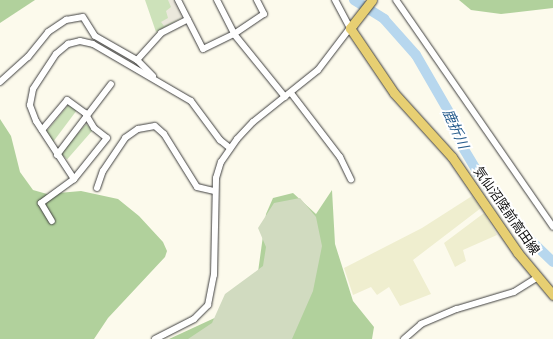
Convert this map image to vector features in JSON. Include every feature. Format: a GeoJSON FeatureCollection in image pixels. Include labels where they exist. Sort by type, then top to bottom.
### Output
{"type":"FeatureCollection","features":[{"type":"Feature","properties":{"kind":"main road"},"geometry":{"type":"LineString","coordinates":[[350,28],[372,0]]}},
{"type":"Feature","properties":{"kind":"main road","name":"気仙沼陸前高田線"},"geometry":{"type":"LineString","coordinates":[[350,28],[394,93],[452,157],[518,253],[553,295]]}},
{"type":"Feature","properties":{"kind":"street"},"geometry":{"type":"LineString","coordinates":[[178,0],[203,49],[234,34],[264,14],[257,0]]}},
{"type":"Feature","properties":{"kind":"street"},"geometry":{"type":"LineString","coordinates":[[217,0],[234,34],[285,97]]}},
{"type":"Feature","properties":{"kind":"street"},"geometry":{"type":"LineString","coordinates":[[155,339],[194,319],[208,305],[214,275],[215,191],[221,162],[230,148],[253,122],[318,70],[350,28],[335,0]]}},
{"type":"Feature","properties":{"kind":"street"},"geometry":{"type":"LineString","coordinates":[[396,0],[553,227]]}},
{"type":"Feature","properties":{"kind":"street"},"geometry":{"type":"LineString","coordinates":[[0,82],[28,57],[48,32],[66,20],[83,17],[95,36],[137,60],[154,78]]}},
{"type":"Feature","properties":{"kind":"street"},"geometry":{"type":"LineString","coordinates":[[137,60],[161,33],[188,19]]}},
{"type":"Feature","properties":{"kind":"street"},"geometry":{"type":"LineString","coordinates":[[74,179],[42,130],[30,105],[33,89],[56,54],[68,44],[86,42],[154,78],[191,101],[220,140],[230,148]]}},
{"type":"Feature","properties":{"kind":"street"},"geometry":{"type":"LineString","coordinates":[[57,155],[111,84]]}},
{"type":"Feature","properties":{"kind":"street"},"geometry":{"type":"LineString","coordinates":[[291,93],[340,157],[352,180]]}},
{"type":"Feature","properties":{"kind":"street"},"geometry":{"type":"LineString","coordinates":[[42,130],[67,100],[87,116],[94,128],[107,138],[74,179],[42,202],[52,221]]}},
{"type":"Feature","properties":{"kind":"street"},"geometry":{"type":"LineString","coordinates":[[97,188],[103,171],[125,138],[138,130],[155,126],[164,134],[197,187],[215,191]]}},
{"type":"Feature","properties":{"kind":"street"},"geometry":{"type":"LineString","coordinates":[[404,339],[422,324],[437,316],[514,292],[538,277]]}},
{"type":"Feature","properties":{"kind":"green space"},"geometry":{"type":"Polygon","coordinates":[[[0,0],[35,0],[0,23],[0,0]]]}},
{"type":"Feature","properties":{"kind":"green space"},"geometry":{"type":"Polygon","coordinates":[[[145,0],[175,0],[181,18],[156,32],[145,0]]]}},
{"type":"Feature","properties":{"kind":"green space"},"geometry":{"type":"Polygon","coordinates":[[[459,0],[553,0],[553,8],[501,14],[471,10],[459,0]]]}},
{"type":"Feature","properties":{"kind":"green space"},"geometry":{"type":"Polygon","coordinates":[[[69,104],[77,110],[53,142],[46,132],[69,104]]]}},
{"type":"Feature","properties":{"kind":"green space"},"geometry":{"type":"Polygon","coordinates":[[[0,119],[11,136],[20,172],[33,190],[47,194],[81,191],[118,199],[139,216],[163,242],[167,251],[165,257],[108,318],[94,339],[0,339],[0,119]]]}},
{"type":"Feature","properties":{"kind":"green space"},"geometry":{"type":"Polygon","coordinates":[[[86,124],[93,130],[67,159],[60,153],[86,124]]]}},
{"type":"Feature","properties":{"kind":"green space"},"geometry":{"type":"Polygon","coordinates":[[[332,190],[335,244],[353,301],[374,327],[372,339],[169,339],[234,309],[258,272],[266,214],[273,198],[293,193],[316,214],[332,190]]]}},
{"type":"Feature","properties":{"kind":"green space"},"geometry":{"type":"Polygon","coordinates":[[[472,196],[481,208],[413,260],[431,294],[400,306],[389,287],[377,295],[371,287],[353,295],[344,268],[422,228],[472,196]]]}},
{"type":"Feature","properties":{"kind":"green space"},"geometry":{"type":"Polygon","coordinates":[[[300,198],[316,217],[322,246],[313,291],[292,339],[188,339],[212,323],[225,294],[263,266],[266,247],[258,228],[274,203],[300,198]]]}},
{"type":"Feature","properties":{"kind":"green space"},"geometry":{"type":"Polygon","coordinates":[[[484,213],[497,235],[463,250],[466,261],[455,267],[444,243],[484,213]]]}},
{"type":"Feature","properties":{"kind":"shaded area"},"geometry":{"type":"Polygon","coordinates":[[[168,0],[175,0],[182,14],[181,18],[164,26],[161,22],[168,18],[166,11],[171,7],[168,0]]]}},
{"type":"Feature","properties":{"kind":"waterway","name":"鹿折川"},"geometry":{"type":"LineString","coordinates":[[354,0],[384,19],[416,55],[453,119],[462,146],[478,173],[520,230],[553,262]]}}]}
